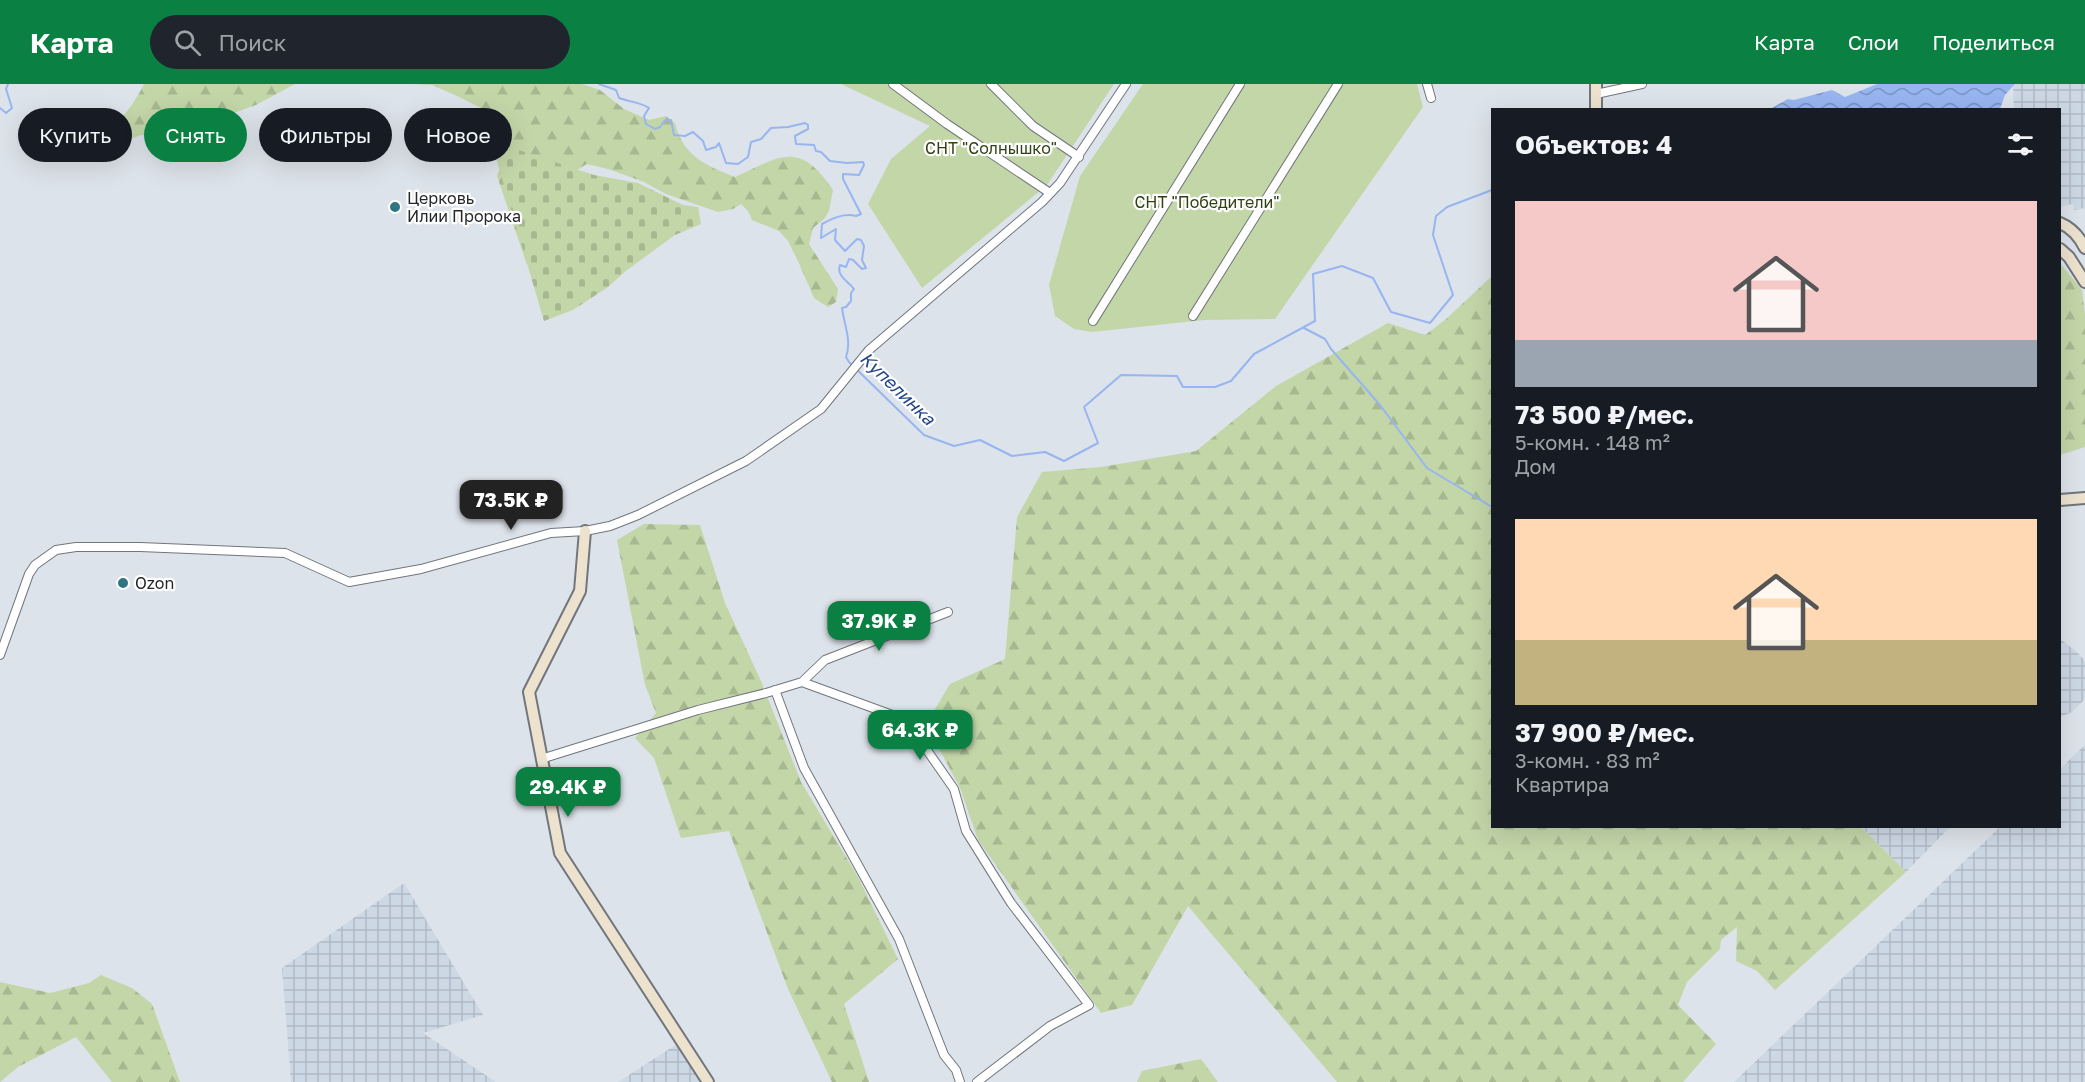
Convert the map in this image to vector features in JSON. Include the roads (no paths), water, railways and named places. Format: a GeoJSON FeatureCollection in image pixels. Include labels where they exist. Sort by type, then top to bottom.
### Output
{"type":"FeatureCollection","features":[{"type":"Feature","properties":{"kind":"street"},"geometry":{"type":"LineString","coordinates":[[893,84],[947,124],[1050,193]]}},
{"type":"Feature","properties":{"kind":"street"},"geometry":{"type":"LineString","coordinates":[[991,84],[1033,126],[1079,157]]}},
{"type":"Feature","properties":{"kind":"street"},"geometry":{"type":"LineString","coordinates":[[1093,321],[1240,84]]}},
{"type":"Feature","properties":{"kind":"street"},"geometry":{"type":"LineString","coordinates":[[1193,316],[1338,84]]}},
{"type":"Feature","properties":{"kind":"street"},"geometry":{"type":"LineString","coordinates":[[1427,84],[1431,98]]}},
{"type":"Feature","properties":{"kind":"street"},"geometry":{"type":"LineString","coordinates":[[1596,108],[1596,89],[1642,84]]}},
{"type":"Feature","properties":{"kind":"street"},"geometry":{"type":"LineString","coordinates":[[0,655],[29,574],[35,565],[56,550],[140,547],[285,553],[349,582],[421,569],[551,533],[585,531],[610,526],[638,515],[746,461],[821,409],[860,359],[1050,193],[1068,174],[1123,85]]}},
{"type":"Feature","properties":{"kind":"street"},"geometry":{"type":"LineString","coordinates":[[2061,223],[2076,234],[2085,248]]}},
{"type":"Feature","properties":{"kind":"street"},"geometry":{"type":"LineString","coordinates":[[2076,234],[2061,250],[2069,257],[2085,282]]}},
{"type":"Feature","properties":{"kind":"street"},"geometry":{"type":"LineString","coordinates":[[2061,500],[2085,498]]}},
{"type":"Feature","properties":{"kind":"street"},"geometry":{"type":"LineString","coordinates":[[585,531],[579,591],[529,692],[560,853],[708,1082]]}},
{"type":"Feature","properties":{"kind":"street"},"geometry":{"type":"LineString","coordinates":[[542,759],[698,710],[802,681],[825,660],[948,612]]}},
{"type":"Feature","properties":{"kind":"street"},"geometry":{"type":"LineString","coordinates":[[802,681],[906,720],[954,789],[966,831],[1011,903],[1089,1005],[1050,1026],[977,1082]]}},
{"type":"Feature","properties":{"kind":"street"},"geometry":{"type":"LineString","coordinates":[[775,690],[804,768],[899,939],[944,1055],[956,1070],[960,1082]]}},
{"type":"Feature","properties":{"kind":"water"},"geometry":{"type":"Polygon","coordinates":[[[1877,84],[2015,84],[2005,95],[2000,108],[1772,108],[1788,99],[1794,100],[1832,90],[1845,97],[1877,84]]]}},
{"type":"Feature","properties":{"kind":"waterway","name":"Купелинка"},"geometry":{"type":"LineString","coordinates":[[0,108],[6,113],[12,108],[6,89],[8,84]]}},
{"type":"Feature","properties":{"kind":"waterway","name":"Купелинка"},"geometry":{"type":"LineString","coordinates":[[599,84],[616,90],[619,98],[649,108],[644,116],[646,124],[655,129],[660,127],[665,120],[671,120],[674,135],[685,136],[693,132],[703,141],[706,150],[716,147],[719,143],[726,163],[738,164],[748,157],[751,142],[761,139],[771,128],[805,123],[808,129],[795,136],[796,144],[814,145],[816,151],[821,152],[830,161],[863,162],[864,165],[859,175],[843,174],[843,179],[861,214],[839,217],[822,224],[821,238],[836,229],[835,240],[845,251],[857,239],[861,240],[864,246],[862,260],[866,268],[862,269],[849,259],[846,267],[840,265],[839,269],[841,275],[854,289],[851,293],[851,301],[842,308],[848,339],[846,357],[924,435],[954,446],[980,440],[1012,456],[1045,452],[1064,461],[1098,443],[1084,407],[1121,375],[1177,376],[1183,387],[1215,387],[1231,381],[1254,354],[1315,321],[1313,274],[1342,266],[1373,278],[1391,312],[1430,323],[1453,295],[1433,235],[1436,216],[1447,207],[1491,190]]}},
{"type":"Feature","properties":{"kind":"waterway"},"geometry":{"type":"LineString","coordinates":[[1304,328],[1325,339],[1380,405],[1427,468],[1491,506]]}},
{"type":"Feature","properties":{"kind":"place","name":"Церковь Илии Пророка"},"geometry":{"type":"Point","coordinates":[395,207]}},
{"type":"Feature","properties":{"kind":"place","name":"Ozon"},"geometry":{"type":"Point","coordinates":[123,583]}},
{"type":"Feature","properties":{"kind":"park label","name":"СНТ \"Солнышко\""},"geometry":{"type":"Point","coordinates":[991,148]}},
{"type":"Feature","properties":{"kind":"park label","name":"СНТ \"Победители\""},"geometry":{"type":"Point","coordinates":[1207,202]}}]}
